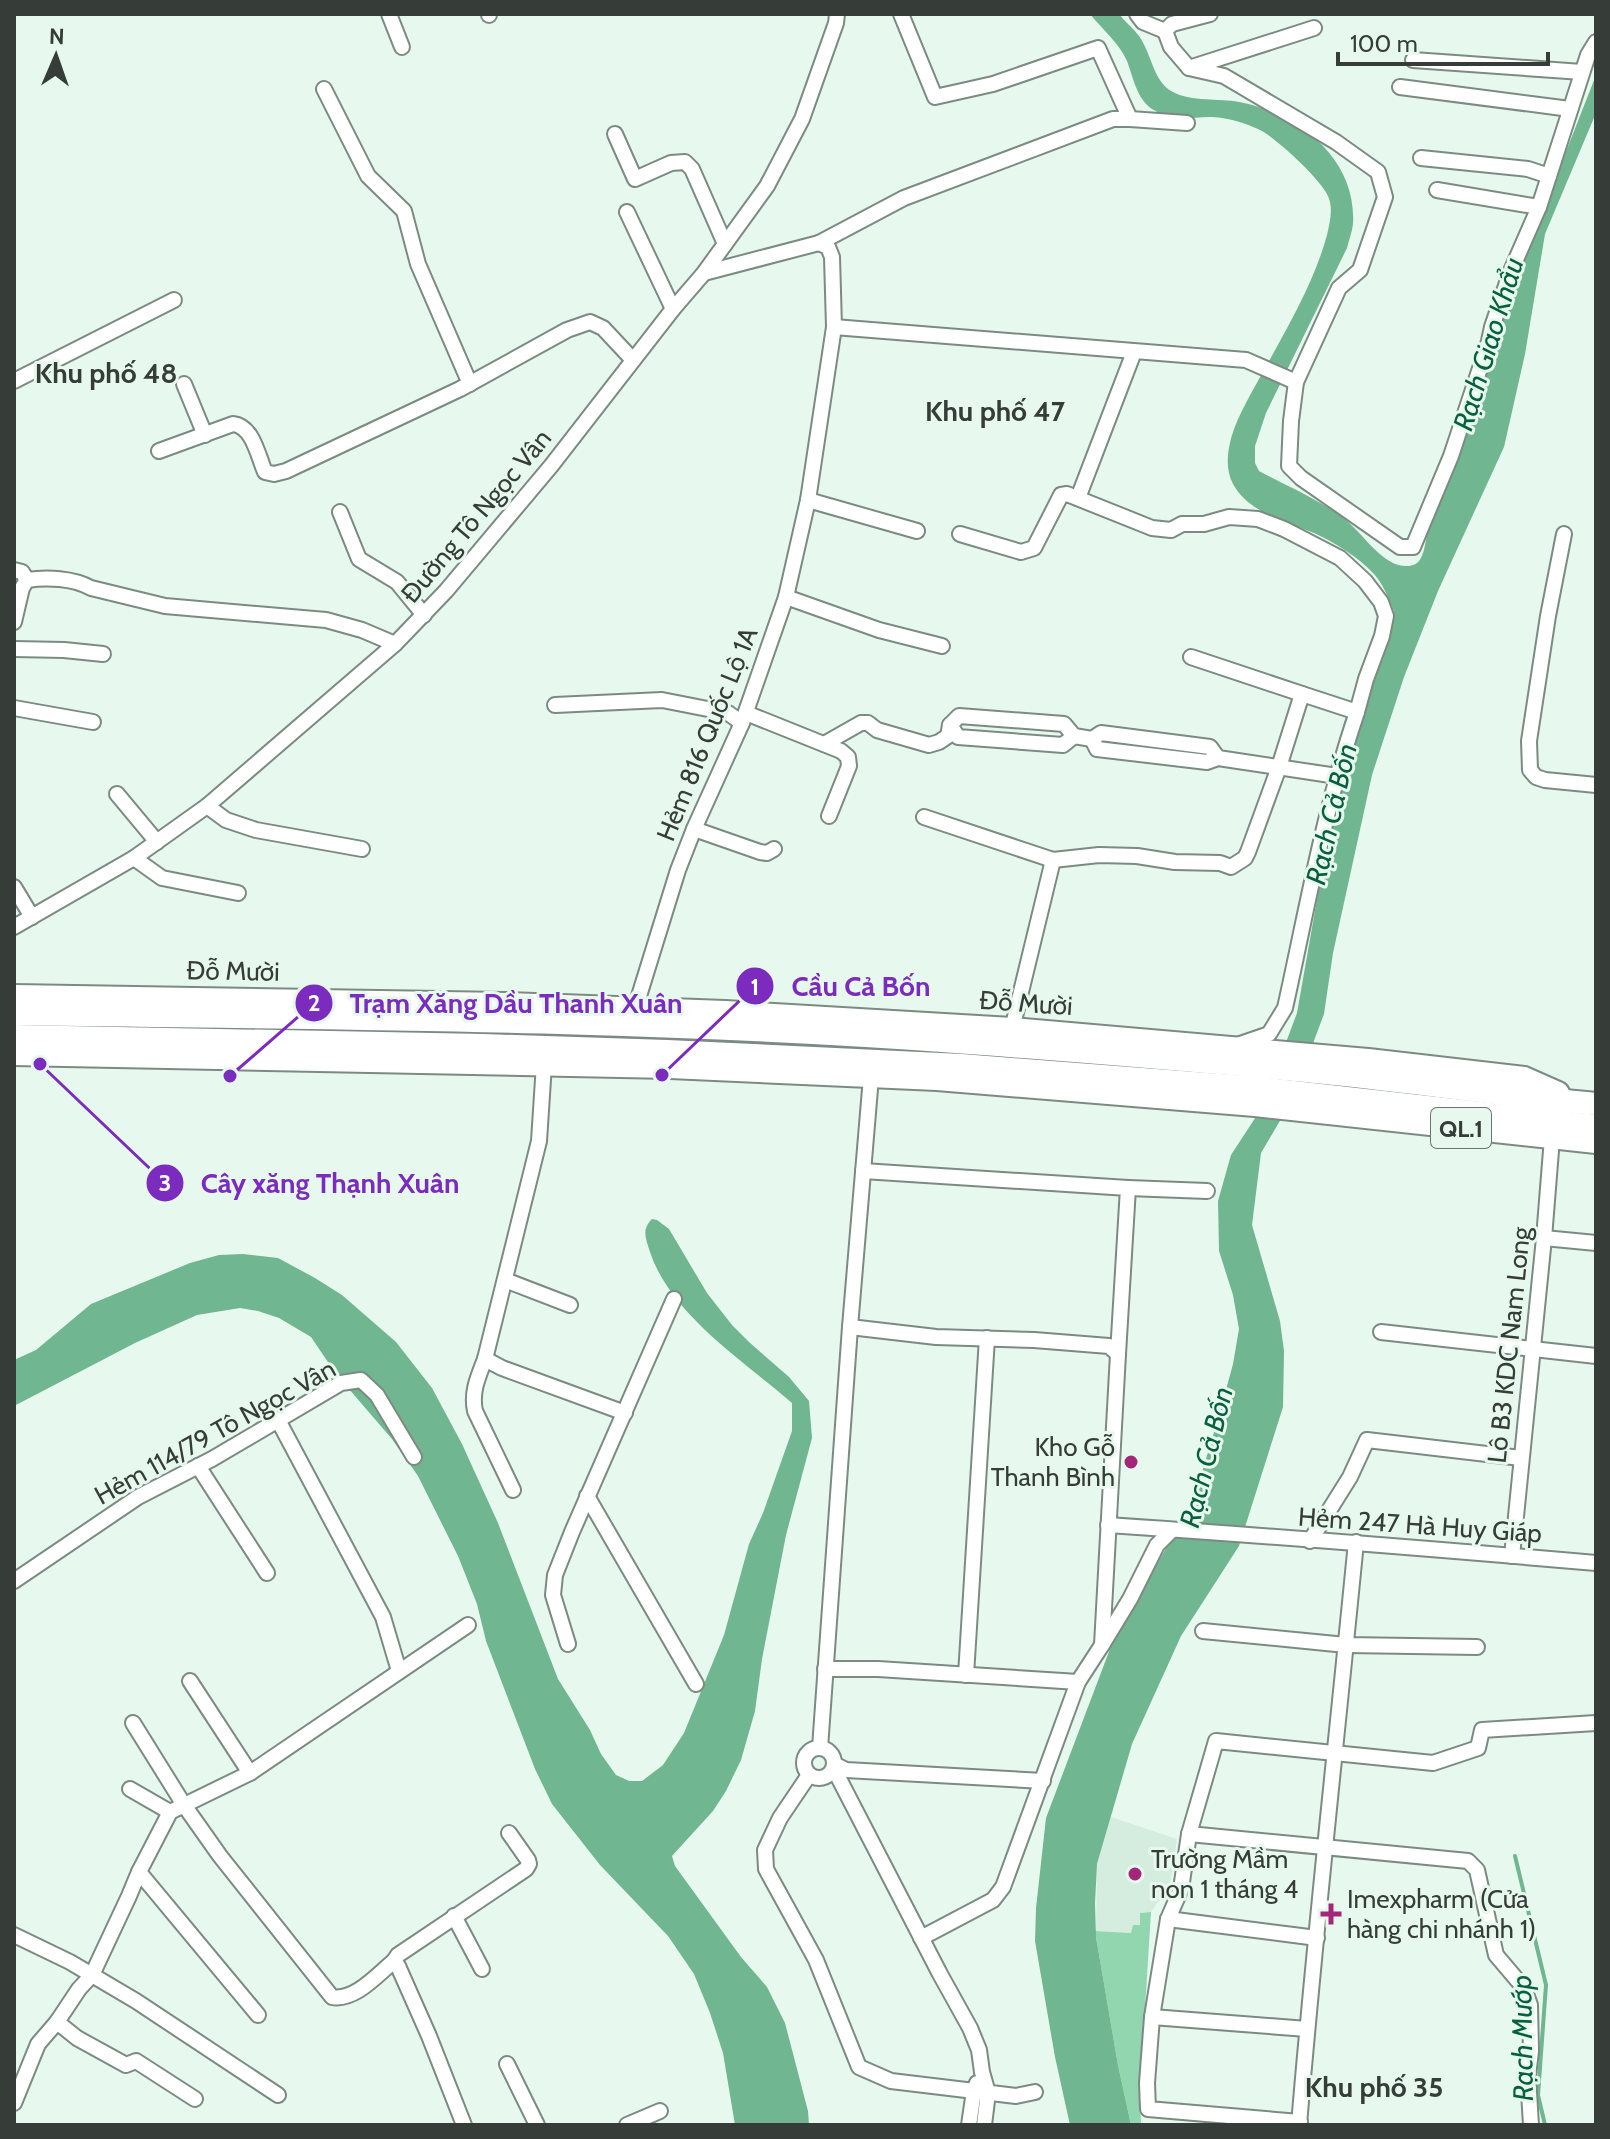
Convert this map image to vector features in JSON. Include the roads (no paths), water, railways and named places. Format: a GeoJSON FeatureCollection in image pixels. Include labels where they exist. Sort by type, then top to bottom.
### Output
{"type":"FeatureCollection","features":[{"type":"Feature","properties":{"kind":"highway","name":"Đỗ Mười"},"geometry":{"type":"LineString","coordinates":[[14,996],[489,1003],[741,1013],[1012,1029],[1230,1049],[1260,1078]]}},
{"type":"Feature","properties":{"kind":"highway","name":"Đỗ Mười"},"geometry":{"type":"LineString","coordinates":[[14,1014],[515,1022],[744,1030],[968,1043],[1260,1078]]}},
{"type":"Feature","properties":{"kind":"highway","name":"QL.1"},"geometry":{"type":"LineString","coordinates":[[14,1036],[499,1045],[872,1069]]}},
{"type":"Feature","properties":{"kind":"highway","name":"QL.1"},"geometry":{"type":"LineString","coordinates":[[14,1054],[670,1067],[872,1069],[961,1065],[1260,1078],[1332,1085],[1586,1123]]}},
{"type":"Feature","properties":{"kind":"highway","name":"QL.1"},"geometry":{"type":"LineString","coordinates":[[1260,1078],[1332,1085],[1524,1078],[1586,1123]]}},
{"type":"Feature","properties":{"kind":"highway","name":"QL.1"},"geometry":{"type":"LineString","coordinates":[[1332,1085],[1552,1138],[1586,1123]]}},
{"type":"Feature","properties":{"kind":"street"},"geometry":{"type":"LineString","coordinates":[[389,14],[402,47]]}},
{"type":"Feature","properties":{"kind":"street","name":"Đường Tô Ngọc Vân"},"geometry":{"type":"LineString","coordinates":[[14,927],[134,858],[207,806],[395,644],[424,615],[551,466],[704,273],[767,186],[802,119],[837,14]]}},
{"type":"Feature","properties":{"kind":"street"},"geometry":{"type":"LineString","coordinates":[[901,14],[935,97],[993,84],[1098,48],[1130,119]]}},
{"type":"Feature","properties":{"kind":"street"},"geometry":{"type":"LineString","coordinates":[[1137,14],[1143,22],[1165,31],[1171,47],[1189,68],[1224,76],[1336,142],[1378,172],[1385,197],[1360,270],[1339,288],[1294,380],[1289,466],[1301,478],[1400,547],[1413,547],[1451,456],[1511,271],[1539,207],[1582,72],[1596,42]]}},
{"type":"Feature","properties":{"kind":"street"},"geometry":{"type":"LineString","coordinates":[[1165,31],[1172,24],[1210,14]]}},
{"type":"Feature","properties":{"kind":"street"},"geometry":{"type":"LineString","coordinates":[[1189,68],[1314,28]]}},
{"type":"Feature","properties":{"kind":"street"},"geometry":{"type":"LineString","coordinates":[[1413,60],[1582,72]]}},
{"type":"Feature","properties":{"kind":"street"},"geometry":{"type":"LineString","coordinates":[[1400,87],[1570,109]]}},
{"type":"Feature","properties":{"kind":"street"},"geometry":{"type":"LineString","coordinates":[[324,89],[368,176],[404,211],[418,264],[470,384]]}},
{"type":"Feature","properties":{"kind":"street"},"geometry":{"type":"LineString","coordinates":[[704,273],[819,243],[904,198],[1113,119],[1187,123]]}},
{"type":"Feature","properties":{"kind":"street"},"geometry":{"type":"LineString","coordinates":[[615,134],[635,179],[671,163],[685,162],[692,169],[725,244]]}},
{"type":"Feature","properties":{"kind":"street"},"geometry":{"type":"LineString","coordinates":[[1421,158],[1528,169],[1549,176]]}},
{"type":"Feature","properties":{"kind":"street"},"geometry":{"type":"LineString","coordinates":[[1437,190],[1539,207]]}},
{"type":"Feature","properties":{"kind":"street"},"geometry":{"type":"LineString","coordinates":[[627,212],[673,309]]}},
{"type":"Feature","properties":{"kind":"street","name":"Hẻm 816 Quốc Lộ 1A"},"geometry":{"type":"LineString","coordinates":[[635,1009],[663,913],[694,829],[744,718],[786,597],[808,500],[834,327],[832,257],[828,247],[819,243]]}},
{"type":"Feature","properties":{"kind":"street"},"geometry":{"type":"LineString","coordinates":[[14,381],[174,300]]}},
{"type":"Feature","properties":{"kind":"street"},"geometry":{"type":"LineString","coordinates":[[159,451],[233,424],[240,425],[248,431],[265,472],[274,474],[286,471],[470,384],[567,330],[590,322],[603,328],[633,360]]}},
{"type":"Feature","properties":{"kind":"street"},"geometry":{"type":"LineString","coordinates":[[834,327],[1246,360],[1294,380]]}},
{"type":"Feature","properties":{"kind":"street"},"geometry":{"type":"LineString","coordinates":[[1078,498],[1134,352]]}},
{"type":"Feature","properties":{"kind":"street"},"geometry":{"type":"LineString","coordinates":[[184,384],[205,435]]}},
{"type":"Feature","properties":{"kind":"street"},"geometry":{"type":"LineString","coordinates":[[960,534],[1021,552],[1034,548],[1061,495],[1067,494],[1152,528],[1171,530],[1182,524],[1204,524],[1229,517],[1258,519],[1340,558],[1365,581],[1381,602],[1386,616],[1382,636],[1337,776],[1285,1008],[1269,1034],[1230,1049]]}},
{"type":"Feature","properties":{"kind":"street"},"geometry":{"type":"LineString","coordinates":[[808,500],[917,531]]}},
{"type":"Feature","properties":{"kind":"street"},"geometry":{"type":"LineString","coordinates":[[340,512],[359,559],[397,582],[424,615]]}},
{"type":"Feature","properties":{"kind":"street"},"geometry":{"type":"LineString","coordinates":[[1564,534],[1529,741],[1530,770],[1536,777],[1545,780],[1596,785]]}},
{"type":"Feature","properties":{"kind":"street"},"geometry":{"type":"LineString","coordinates":[[14,570],[22,572],[27,580]]}},
{"type":"Feature","properties":{"kind":"street"},"geometry":{"type":"LineString","coordinates":[[27,580],[44,578],[83,584],[165,606],[326,620],[395,644]]}},
{"type":"Feature","properties":{"kind":"street"},"geometry":{"type":"LineString","coordinates":[[14,622],[22,588],[27,580]]}},
{"type":"Feature","properties":{"kind":"street"},"geometry":{"type":"LineString","coordinates":[[786,597],[879,630],[942,646]]}},
{"type":"Feature","properties":{"kind":"street"},"geometry":{"type":"LineString","coordinates":[[14,649],[103,654]]}},
{"type":"Feature","properties":{"kind":"street"},"geometry":{"type":"LineString","coordinates":[[1191,657],[1357,712]]}},
{"type":"Feature","properties":{"kind":"street"},"geometry":{"type":"LineString","coordinates":[[924,817],[1053,860],[1099,855],[1137,856],[1175,862],[1220,863],[1231,867],[1245,858],[1302,694]]}},
{"type":"Feature","properties":{"kind":"street"},"geometry":{"type":"LineString","coordinates":[[555,705],[662,700],[728,713],[824,744],[848,757],[849,766],[829,816]]}},
{"type":"Feature","properties":{"kind":"street"},"geometry":{"type":"LineString","coordinates":[[14,708],[93,722]]}},
{"type":"Feature","properties":{"kind":"street"},"geometry":{"type":"LineString","coordinates":[[824,744],[861,723],[868,723],[877,730],[929,745],[948,736],[950,725],[959,716],[1064,724],[1074,736],[1092,739],[1101,733],[1210,747],[1218,758],[1337,776]]}},
{"type":"Feature","properties":{"kind":"street"},"geometry":{"type":"LineString","coordinates":[[950,725],[958,737],[1063,745],[1074,736]]}},
{"type":"Feature","properties":{"kind":"street"},"geometry":{"type":"LineString","coordinates":[[117,794],[157,842]]}},
{"type":"Feature","properties":{"kind":"street"},"geometry":{"type":"LineString","coordinates":[[207,806],[226,820],[256,830],[362,849]]}},
{"type":"Feature","properties":{"kind":"street"},"geometry":{"type":"LineString","coordinates":[[694,829],[760,852],[767,853],[774,849]]}},
{"type":"Feature","properties":{"kind":"street"},"geometry":{"type":"LineString","coordinates":[[134,858],[162,878],[238,893]]}},
{"type":"Feature","properties":{"kind":"street"},"geometry":{"type":"LineString","coordinates":[[1012,1029],[1053,860]]}},
{"type":"Feature","properties":{"kind":"street"},"geometry":{"type":"LineString","coordinates":[[14,887],[32,917]]}},
{"type":"Feature","properties":{"kind":"street"},"geometry":{"type":"LineString","coordinates":[[513,1490],[475,1411],[472,1398],[485,1359],[539,1141],[544,1064]]}},
{"type":"Feature","properties":{"kind":"street"},"geometry":{"type":"LineString","coordinates":[[820,1748],[872,1069]]}},
{"type":"Feature","properties":{"kind":"street","name":"Lô B3 KDC Nam Long"},"geometry":{"type":"LineString","coordinates":[[1512,1556],[1552,1138]]}},
{"type":"Feature","properties":{"kind":"street"},"geometry":{"type":"LineString","coordinates":[[863,1171],[1207,1191]]}},
{"type":"Feature","properties":{"kind":"street"},"geometry":{"type":"LineString","coordinates":[[1102,1645],[1128,1188]]}},
{"type":"Feature","properties":{"kind":"street"},"geometry":{"type":"LineString","coordinates":[[1544,1238],[1596,1243]]}},
{"type":"Feature","properties":{"kind":"street"},"geometry":{"type":"LineString","coordinates":[[505,1280],[570,1305]]}},
{"type":"Feature","properties":{"kind":"street"},"geometry":{"type":"LineString","coordinates":[[568,1644],[553,1595],[555,1575],[674,1299]]}},
{"type":"Feature","properties":{"kind":"street"},"geometry":{"type":"LineString","coordinates":[[850,1327],[936,1337],[1109,1346],[1118,1354]]}},
{"type":"Feature","properties":{"kind":"street"},"geometry":{"type":"LineString","coordinates":[[1381,1332],[1596,1356]]}},
{"type":"Feature","properties":{"kind":"street"},"geometry":{"type":"LineString","coordinates":[[966,1675],[987,1338]]}},
{"type":"Feature","properties":{"kind":"street"},"geometry":{"type":"LineString","coordinates":[[485,1359],[625,1413]]}},
{"type":"Feature","properties":{"kind":"street","name":"Hẻm 114/79 Tô Ngọc Vân"},"geometry":{"type":"LineString","coordinates":[[14,1581],[138,1497],[341,1383],[361,1380],[377,1395],[414,1457]]}},
{"type":"Feature","properties":{"kind":"street"},"geometry":{"type":"LineString","coordinates":[[278,1420],[383,1617],[399,1671]]}},
{"type":"Feature","properties":{"kind":"street"},"geometry":{"type":"LineString","coordinates":[[1310,1541],[1350,1477],[1367,1440],[1521,1458]]}},
{"type":"Feature","properties":{"kind":"street"},"geometry":{"type":"LineString","coordinates":[[198,1466],[267,1573]]}},
{"type":"Feature","properties":{"kind":"street"},"geometry":{"type":"LineString","coordinates":[[587,1496],[696,1684]]}},
{"type":"Feature","properties":{"kind":"street","name":"Hẻm 247 Hà Huy Giáp"},"geometry":{"type":"LineString","coordinates":[[1108,1525],[1356,1542],[1596,1566]]}},
{"type":"Feature","properties":{"kind":"street"},"geometry":{"type":"LineString","coordinates":[[921,1938],[993,1900],[1003,1887],[1078,1682],[1130,1599],[1157,1545],[1179,1530]]}},
{"type":"Feature","properties":{"kind":"street"},"geometry":{"type":"LineString","coordinates":[[1356,1542],[1334,1753],[1327,1847],[1307,2029],[1300,2124],[1148,2109],[1152,2017],[1168,1919],[1181,1889],[1189,1834],[1216,1741],[1334,1753],[1433,1763],[1478,1748],[1482,1730],[1596,1723]]}},
{"type":"Feature","properties":{"kind":"street"},"geometry":{"type":"LineString","coordinates":[[14,2103],[38,2044],[92,1975],[139,1872],[177,1808],[250,1773],[468,1625]]}},
{"type":"Feature","properties":{"kind":"street"},"geometry":{"type":"LineString","coordinates":[[1203,1631],[1346,1645],[1477,1647]]}},
{"type":"Feature","properties":{"kind":"street"},"geometry":{"type":"LineString","coordinates":[[825,1669],[878,1669],[1078,1682]]}},
{"type":"Feature","properties":{"kind":"street"},"geometry":{"type":"LineString","coordinates":[[190,1681],[250,1773]]}},
{"type":"Feature","properties":{"kind":"street"},"geometry":{"type":"LineString","coordinates":[[133,1723],[177,1808],[332,1997],[341,1999],[352,1994],[398,1955],[526,1869],[529,1864],[509,1833]]}},
{"type":"Feature","properties":{"kind":"street"},"geometry":{"type":"LineString","coordinates":[[834,1766],[827,1776],[818,1779],[809,1775],[804,1767],[804,1758],[810,1750],[820,1748],[829,1751],[834,1759],[834,1766],[970,2028],[979,2050],[984,2125]]}},
{"type":"Feature","properties":{"kind":"street"},"geometry":{"type":"LineString","coordinates":[[834,1766],[858,1771],[1043,1781]]}},
{"type":"Feature","properties":{"kind":"street"},"geometry":{"type":"LineString","coordinates":[[809,1775],[780,1818],[765,1850],[766,1869],[816,1960],[859,2067],[891,2081],[1016,2096],[1035,2092]]}},
{"type":"Feature","properties":{"kind":"street"},"geometry":{"type":"LineString","coordinates":[[130,1789],[177,1808]]}},
{"type":"Feature","properties":{"kind":"street"},"geometry":{"type":"LineString","coordinates":[[1189,1834],[1468,1861],[1477,1870],[1496,1955],[1524,1988],[1530,2005],[1528,2076],[1531,2125]]}},
{"type":"Feature","properties":{"kind":"street"},"geometry":{"type":"LineString","coordinates":[[139,1872],[258,2015]]}},
{"type":"Feature","properties":{"kind":"street"},"geometry":{"type":"LineString","coordinates":[[454,1916],[482,1969]]}},
{"type":"Feature","properties":{"kind":"street"},"geometry":{"type":"LineString","coordinates":[[1168,1919],[1317,1938]]}},
{"type":"Feature","properties":{"kind":"street"},"geometry":{"type":"LineString","coordinates":[[14,1935],[136,2001],[278,2095]]}},
{"type":"Feature","properties":{"kind":"street"},"geometry":{"type":"LineString","coordinates":[[394,1961],[429,2036],[464,2125]]}},
{"type":"Feature","properties":{"kind":"street"},"geometry":{"type":"LineString","coordinates":[[1152,2017],[1307,2029]]}},
{"type":"Feature","properties":{"kind":"street"},"geometry":{"type":"LineString","coordinates":[[57,2022],[77,2038],[126,2065],[136,2061],[195,2099]]}},
{"type":"Feature","properties":{"kind":"street"},"geometry":{"type":"LineString","coordinates":[[507,2064],[537,2125]]}},
{"type":"Feature","properties":{"kind":"street"},"geometry":{"type":"LineString","coordinates":[[969,2125],[981,2092]]}},
{"type":"Feature","properties":{"kind":"street"},"geometry":{"type":"LineString","coordinates":[[627,2125],[660,2111]]}},
{"type":"Feature","properties":{"kind":"waterway","name":"Rạch Mướp"},"geometry":{"type":"LineString","coordinates":[[1515,1856],[1546,1985],[1538,2095],[1545,2125]]}},
{"type":"Feature","properties":{"kind":"place","name":"Cây xăng Thạnh Xuân"},"geometry":{"type":"Point","coordinates":[40,1064]}},
{"type":"Feature","properties":{"kind":"place","name":"Cầu Cả Bốn"},"geometry":{"type":"Point","coordinates":[662,1075]}},
{"type":"Feature","properties":{"kind":"place","name":"Trạm Xăng Dầu Thanh Xuân"},"geometry":{"type":"Point","coordinates":[230,1076]}},
{"type":"Feature","properties":{"kind":"place","name":"Kho Gỗ Thanh Bình"},"geometry":{"type":"Point","coordinates":[1131,1462]}},
{"type":"Feature","properties":{"kind":"place","name":"Trường Mầm non 1 tháng 4"},"geometry":{"type":"Point","coordinates":[1135,1874]}},
{"type":"Feature","properties":{"kind":"place","name":"Imexpharm (Cửa hàng chi nhánh 1)"},"geometry":{"type":"Point","coordinates":[1331,1914]}},
{"type":"Feature","properties":{"kind":"district","name":"Khu phố 48"},"geometry":{"type":"Point","coordinates":[106,373]}},
{"type":"Feature","properties":{"kind":"district","name":"Khu phố 47"},"geometry":{"type":"Point","coordinates":[995,411]}},
{"type":"Feature","properties":{"kind":"district","name":"Khu phố 35"},"geometry":{"type":"Point","coordinates":[1374,2087]}},
{"type":"Feature","properties":{"kind":"water label","name":"Rạch Giao Khẩu"},"geometry":{"type":"Point","coordinates":[1488,344]}},
{"type":"Feature","properties":{"kind":"water label","name":"Rạch Cả Bốn"},"geometry":{"type":"Point","coordinates":[1331,814]}},
{"type":"Feature","properties":{"kind":"water label","name":"Rạch Cả Bốn"},"geometry":{"type":"Point","coordinates":[1206,1457]}}]}
